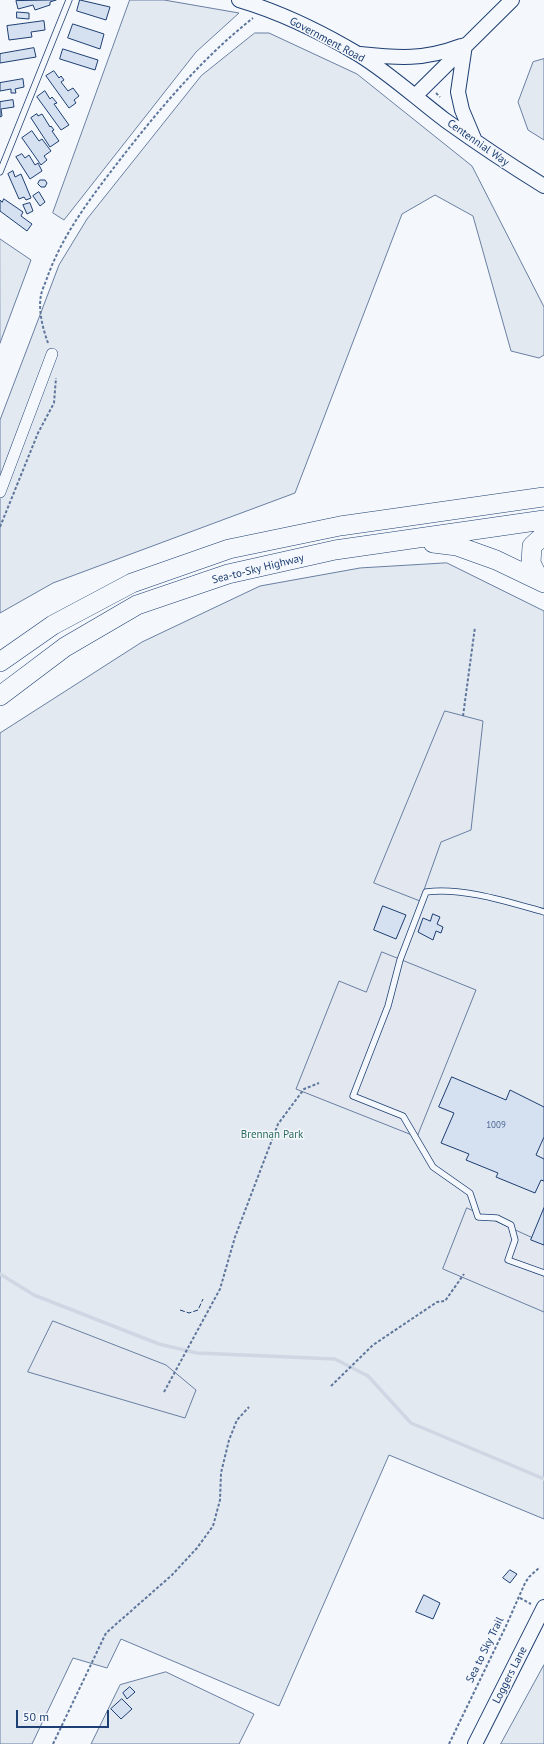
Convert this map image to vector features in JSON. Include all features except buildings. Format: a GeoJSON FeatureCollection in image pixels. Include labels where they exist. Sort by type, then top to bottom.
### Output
{"type":"FeatureCollection","features":[{"type":"Feature","properties":{"kind":"highway"},"geometry":{"type":"LineString","coordinates":[[0,662],[53,625],[132,583],[229,549],[340,526],[544,497]]}},
{"type":"Feature","properties":{"kind":"highway","name":"Sea-to-Sky Highway"},"geometry":{"type":"LineString","coordinates":[[0,696],[65,647],[137,605],[228,574],[335,550],[544,520]]}},
{"type":"Feature","properties":{"kind":"highway"},"geometry":{"type":"LineString","coordinates":[[542,582],[531,563],[531,557],[532,546],[544,534]]}},
{"type":"Feature","properties":{"kind":"highway"},"geometry":{"type":"LineString","coordinates":[[412,540],[457,546],[496,560],[542,582]]}},
{"type":"Feature","properties":{"kind":"street","name":"Government Road"},"geometry":{"type":"LineString","coordinates":[[238,0],[265,9],[309,28],[358,54],[414,96]]}},
{"type":"Feature","properties":{"kind":"street"},"geometry":{"type":"LineString","coordinates":[[414,96],[512,0]]}},
{"type":"Feature","properties":{"kind":"street"},"geometry":{"type":"LineString","coordinates":[[358,54],[420,58],[442,54],[465,45]]}},
{"type":"Feature","properties":{"kind":"street"},"geometry":{"type":"LineString","coordinates":[[465,45],[458,92],[462,110],[475,141]]}},
{"type":"Feature","properties":{"kind":"street","name":"Centennial Way"},"geometry":{"type":"LineString","coordinates":[[414,96],[475,141],[544,186]]}},
{"type":"Feature","properties":{"kind":"street"},"geometry":{"type":"LineString","coordinates":[[0,492],[52,354]]}},
{"type":"Feature","properties":{"kind":"street","name":"Loggers Lane"},"geometry":{"type":"LineString","coordinates":[[475,1744],[539,1607]]}},
{"type":"Feature","properties":{"kind":"lane"},"geometry":{"type":"LineString","coordinates":[[0,172],[69,0]]}},
{"type":"Feature","properties":{"kind":"lane"},"geometry":{"type":"LineString","coordinates":[[544,912],[502,900],[441,890],[426,892],[400,960],[388,1006],[353,1096],[403,1116],[433,1167],[470,1192],[478,1217],[497,1218],[511,1225],[516,1240],[508,1260],[544,1273]]}},
{"type":"Feature","properties":{"kind":"path"},"geometry":{"type":"LineString","coordinates":[[54,259],[77,216],[128,149],[189,76],[226,39],[265,9]]}},
{"type":"Feature","properties":{"kind":"path"},"geometry":{"type":"LineString","coordinates":[[436,92],[440,97]]}},
{"type":"Feature","properties":{"kind":"path"},"geometry":{"type":"LineString","coordinates":[[438,100],[440,97],[446,96]]}},
{"type":"Feature","properties":{"kind":"path"},"geometry":{"type":"LineString","coordinates":[[463,716],[475,628]]}},
{"type":"Feature","properties":{"kind":"path"},"geometry":{"type":"LineString","coordinates":[[164,1392],[220,1289],[235,1237],[278,1124],[304,1089],[319,1084]]}},
{"type":"Feature","properties":{"kind":"path"},"geometry":{"type":"LineString","coordinates":[[331,1386],[373,1345],[437,1302],[445,1301],[464,1274]]}},
{"type":"Feature","properties":{"kind":"path"},"geometry":{"type":"LineString","coordinates":[[53,1744],[106,1633],[172,1575],[197,1548],[213,1526],[220,1500],[221,1473],[229,1440],[237,1420],[249,1407]]}},
{"type":"Feature","properties":{"kind":"path","name":"Sea to Sky Trail"},"geometry":{"type":"LineString","coordinates":[[449,1744],[529,1577],[540,1567]]}},
{"type":"Feature","properties":{"kind":"path"},"geometry":{"type":"LineString","coordinates":[[520,1598],[539,1607]]}},
{"type":"Feature","properties":{"kind":"green space"},"geometry":{"type":"Polygon","coordinates":[[[130,0],[164,0],[239,13],[196,52],[64,220],[53,213],[130,0]]]}},
{"type":"Feature","properties":{"kind":"green space"},"geometry":{"type":"Polygon","coordinates":[[[255,33],[269,33],[357,74],[472,166],[544,307],[544,355],[539,358],[511,351],[473,216],[435,195],[402,214],[295,493],[53,583],[0,613],[0,420],[59,265],[87,219],[201,76],[255,33]]]}},
{"type":"Feature","properties":{"kind":"green space"},"geometry":{"type":"Polygon","coordinates":[[[544,59],[544,140],[528,130],[518,102],[533,62],[544,59]]]}},
{"type":"Feature","properties":{"kind":"green space"},"geometry":{"type":"Polygon","coordinates":[[[0,239],[31,260],[0,343],[0,239]]]}},
{"type":"Feature","properties":{"kind":"green space","name":"Brennan Park"},"geometry":{"type":"Polygon","coordinates":[[[447,563],[544,611],[544,1519],[389,1455],[279,1706],[121,1639],[107,1668],[73,1658],[32,1744],[0,1744],[0,733],[142,642],[260,586],[360,568],[447,563]]]}},
{"type":"Feature","properties":{"kind":"green space"},"geometry":{"type":"Polygon","coordinates":[[[544,1665],[544,1744],[501,1744],[544,1665]]]}},
{"type":"Feature","properties":{"kind":"green space"},"geometry":{"type":"Polygon","coordinates":[[[166,1672],[254,1714],[239,1744],[91,1744],[120,1685],[166,1672]]]}},
{"type":"Feature","properties":{"kind":"shaded area"},"geometry":{"type":"Polygon","coordinates":[[[445,711],[483,721],[471,830],[441,842],[420,901],[374,883],[445,711]]]}},
{"type":"Feature","properties":{"kind":"shaded area"},"geometry":{"type":"Polygon","coordinates":[[[382,952],[476,990],[417,1137],[296,1089],[339,981],[366,992],[382,952]]]}},
{"type":"Feature","properties":{"kind":"shaded area"},"geometry":{"type":"Polygon","coordinates":[[[467,1208],[544,1243],[544,1312],[443,1269],[467,1208]]]}},
{"type":"Feature","properties":{"kind":"shaded area"},"geometry":{"type":"Polygon","coordinates":[[[53,1321],[166,1365],[196,1390],[185,1418],[28,1372],[53,1321]]]}},
{"type":"Feature","properties":{"kind":"waterway"},"geometry":{"type":"LineString","coordinates":[[0,1274],[34,1295],[159,1344],[197,1353],[335,1359],[368,1376],[411,1423],[544,1479]]}},
{"type":"Feature","properties":{"kind":"fence"},"geometry":{"type":"LineString","coordinates":[[180,1310],[189,1313],[198,1310],[203,1299]]}}]}
